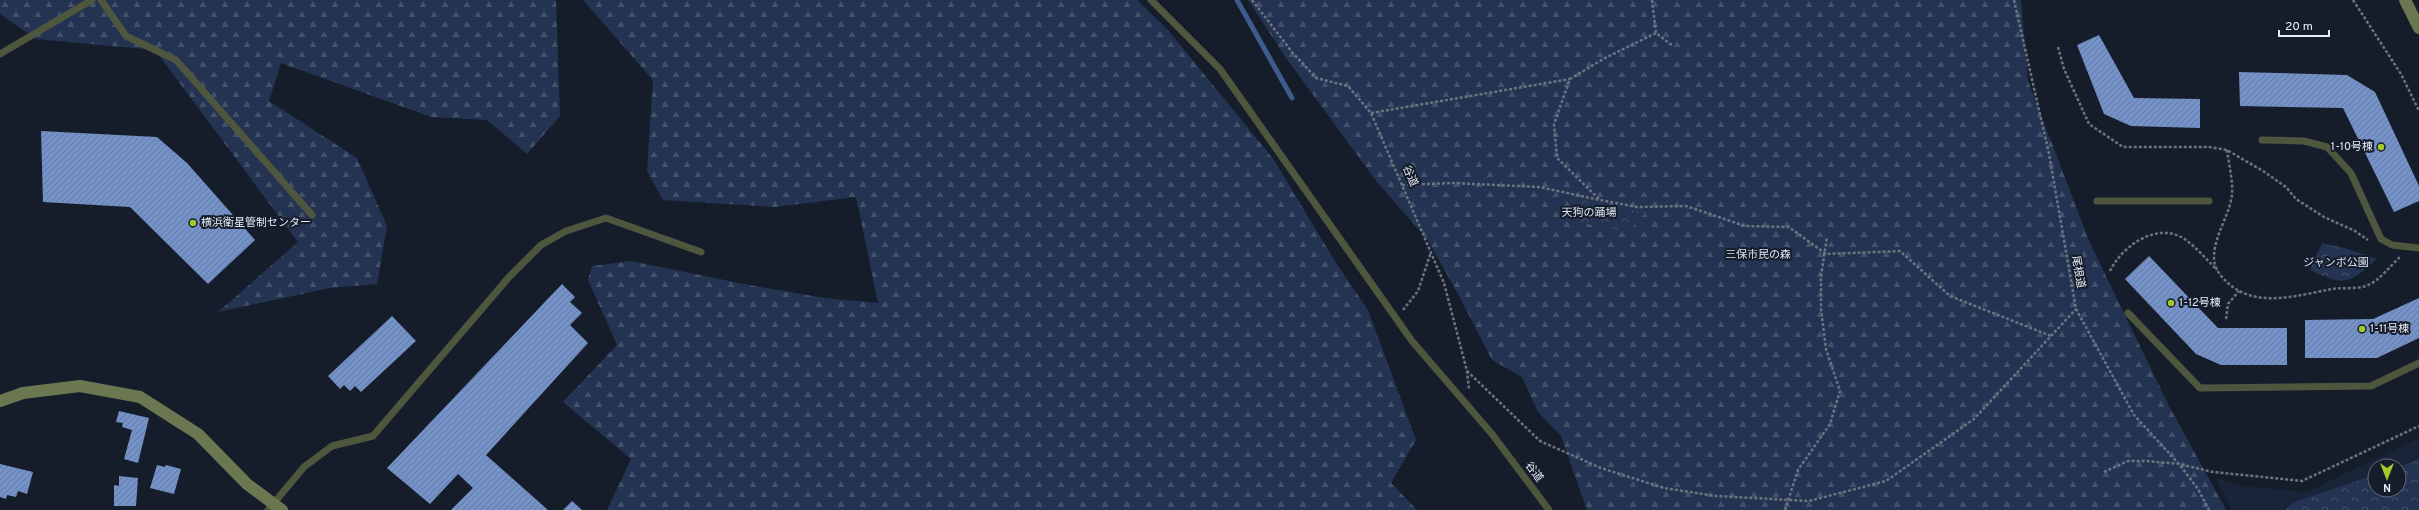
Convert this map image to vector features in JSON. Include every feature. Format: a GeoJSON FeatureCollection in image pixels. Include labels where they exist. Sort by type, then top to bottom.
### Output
{"type":"FeatureCollection","features":[{"type":"Feature","properties":{"kind":"street"},"geometry":{"type":"LineString","coordinates":[[2405,0],[2419,28]]}},
{"type":"Feature","properties":{"kind":"street"},"geometry":{"type":"LineString","coordinates":[[0,401],[23,393],[80,386],[140,397],[198,434],[247,484],[275,508]]}},
{"type":"Feature","properties":{"kind":"lane"},"geometry":{"type":"LineString","coordinates":[[0,54],[92,0]]}},
{"type":"Feature","properties":{"kind":"lane"},"geometry":{"type":"LineString","coordinates":[[101,0],[126,36],[176,60],[312,215]]}},
{"type":"Feature","properties":{"kind":"lane","name":"谷道"},"geometry":{"type":"LineString","coordinates":[[1151,0],[1220,69],[1396,318],[1472,410],[1549,510]]}},
{"type":"Feature","properties":{"kind":"lane"},"geometry":{"type":"LineString","coordinates":[[2262,140],[2304,141],[2328,147],[2351,173],[2381,239],[2392,245],[2419,248]]}},
{"type":"Feature","properties":{"kind":"lane"},"geometry":{"type":"LineString","coordinates":[[2098,201],[2209,201]]}},
{"type":"Feature","properties":{"kind":"lane"},"geometry":{"type":"LineString","coordinates":[[275,508],[304,466],[332,446],[373,436],[509,277],[542,245],[566,231],[606,218],[700,252]]}},
{"type":"Feature","properties":{"kind":"lane"},"geometry":{"type":"LineString","coordinates":[[2128,313],[2200,388],[2371,386],[2419,363]]}},
{"type":"Feature","properties":{"kind":"path","name":"谷道"},"geometry":{"type":"LineString","coordinates":[[1252,0],[1278,35],[1316,78],[1348,86],[1371,113],[1444,283],[1466,371],[1472,410]]}},
{"type":"Feature","properties":{"kind":"path"},"geometry":{"type":"LineString","coordinates":[[1652,0],[1656,33],[1673,46]]}},
{"type":"Feature","properties":{"kind":"path","name":"尾根道"},"geometry":{"type":"LineString","coordinates":[[2014,0],[2048,154],[2076,309],[2134,415],[2179,464],[2198,490],[2209,510]]}},
{"type":"Feature","properties":{"kind":"path"},"geometry":{"type":"LineString","coordinates":[[2353,0],[2401,74],[2419,111]]}},
{"type":"Feature","properties":{"kind":"path"},"geometry":{"type":"LineString","coordinates":[[1371,113],[1570,79],[1605,58],[1656,33]]}},
{"type":"Feature","properties":{"kind":"path"},"geometry":{"type":"LineString","coordinates":[[2058,47],[2064,69],[2090,124],[2123,147],[2209,148],[2227,150],[2274,179],[2286,188],[2296,199],[2324,217],[2355,231],[2370,242]]}},
{"type":"Feature","properties":{"kind":"path"},"geometry":{"type":"LineString","coordinates":[[1570,79],[1554,124],[1557,158],[1600,200]]}},
{"type":"Feature","properties":{"kind":"path"},"geometry":{"type":"LineString","coordinates":[[2217,270],[2214,259],[2215,249],[2232,194],[2227,150]]}},
{"type":"Feature","properties":{"kind":"path"},"geometry":{"type":"LineString","coordinates":[[1402,185],[1452,183],[1539,188],[1637,207],[1686,206],[1745,226],[1789,227],[1826,254],[1900,251],[1950,296],[2051,336]]}},
{"type":"Feature","properties":{"kind":"path"},"geometry":{"type":"LineString","coordinates":[[2110,271],[2115,259],[2126,248],[2144,237],[2162,234],[2173,235],[2185,239],[2234,289],[2274,298],[2307,296],[2333,288],[2357,288],[2370,285],[2405,253]]}},
{"type":"Feature","properties":{"kind":"path"},"geometry":{"type":"LineString","coordinates":[[1785,510],[1786,501],[1798,470],[1830,424],[1840,391],[1826,349],[1822,309],[1821,276],[1826,254],[1827,237]]}},
{"type":"Feature","properties":{"kind":"path"},"geometry":{"type":"LineString","coordinates":[[1396,318],[1418,291],[1431,252]]}},
{"type":"Feature","properties":{"kind":"path"},"geometry":{"type":"LineString","coordinates":[[2226,319],[2228,304],[2240,291]]}},
{"type":"Feature","properties":{"kind":"path"},"geometry":{"type":"LineString","coordinates":[[1466,371],[1540,441],[1601,468],[1664,488],[1716,496],[1786,501],[1809,501],[1886,481],[1974,419],[2076,309]]}},
{"type":"Feature","properties":{"kind":"path"},"geometry":{"type":"LineString","coordinates":[[2104,472],[2128,461],[2179,464],[2213,472],[2302,480],[2419,426]]}},
{"type":"Feature","properties":{"kind":"shaded area"},"geometry":{"type":"Polygon","coordinates":[[[2419,438],[2419,510],[2232,510],[2216,478],[2241,486],[2307,492],[2367,463],[2367,498],[2407,498],[2407,458],[2378,458],[2419,438]]]}},
{"type":"Feature","properties":{"kind":"green space"},"geometry":{"type":"Polygon","coordinates":[[[0,0],[556,0],[560,116],[527,154],[487,120],[431,117],[281,63],[269,101],[357,158],[387,226],[377,284],[330,288],[218,312],[298,242],[155,50],[36,39],[0,14],[0,0]]]}},
{"type":"Feature","properties":{"kind":"green space"},"geometry":{"type":"Polygon","coordinates":[[[583,0],[1137,0],[1168,30],[1274,160],[1336,263],[1368,310],[1416,440],[1391,483],[1417,510],[607,510],[631,459],[563,402],[617,345],[588,280],[592,266],[631,261],[749,285],[825,298],[878,303],[856,197],[775,207],[663,200],[647,171],[653,80],[583,0]]]}},
{"type":"Feature","properties":{"kind":"green space","name":"三保市民の森"},"geometry":{"type":"Polygon","coordinates":[[[1248,0],[2021,0],[2028,81],[2090,243],[2169,406],[2226,510],[1587,510],[1561,436],[1538,412],[1522,377],[1492,360],[1458,294],[1427,239],[1377,182],[1286,58],[1248,0]]]}},
{"type":"Feature","properties":{"kind":"green space","name":"天狗の踊場"},"geometry":{"type":"Polygon","coordinates":[[[1571,197],[1645,213],[1629,232],[1577,222],[1571,197]]]}},
{"type":"Feature","properties":{"kind":"green space","name":"ジャンボ公園"},"geometry":{"type":"Polygon","coordinates":[[[2322,243],[2345,248],[2377,259],[2360,274],[2353,278],[2339,281],[2331,279],[2310,270],[2322,243]]]}},
{"type":"Feature","properties":{"kind":"green space"},"geometry":{"type":"Polygon","coordinates":[[[2419,459],[2419,510],[2285,510],[2294,502],[2367,478],[2367,498],[2407,498],[2407,464],[2419,459]]]}},
{"type":"Feature","properties":{"kind":"building"},"geometry":{"type":"Polygon","coordinates":[[[2099,35],[2134,98],[2200,99],[2200,128],[2131,126],[2104,114],[2077,45],[2099,35]]]}},
{"type":"Feature","properties":{"kind":"building","name":"1-10号棟"},"geometry":{"type":"Polygon","coordinates":[[[2239,72],[2347,75],[2375,92],[2419,186],[2419,201],[2394,212],[2343,108],[2240,106],[2239,72]]]}},
{"type":"Feature","properties":{"kind":"building","name":"横浜衛星管制センター"},"geometry":{"type":"Polygon","coordinates":[[[41,131],[157,137],[187,163],[255,240],[208,284],[130,207],[43,202],[41,131]]]}},
{"type":"Feature","properties":{"kind":"building","name":"1-12号棟"},"geometry":{"type":"Polygon","coordinates":[[[2149,256],[2218,328],[2287,328],[2287,365],[2221,365],[2196,354],[2125,279],[2149,256]]]}},
{"type":"Feature","properties":{"kind":"building"},"geometry":{"type":"Polygon","coordinates":[[[562,284],[575,297],[570,302],[582,313],[570,325],[588,343],[486,455],[548,510],[451,510],[473,488],[458,474],[430,504],[387,468],[562,284]]]}},
{"type":"Feature","properties":{"kind":"building","name":"1-11号棟"},"geometry":{"type":"Polygon","coordinates":[[[2419,298],[2419,338],[2377,358],[2305,358],[2305,320],[2373,319],[2419,298]]]}},
{"type":"Feature","properties":{"kind":"building"},"geometry":{"type":"Polygon","coordinates":[[[392,316],[416,341],[361,392],[355,386],[350,391],[344,385],[340,389],[328,376],[392,316]]]}},
{"type":"Feature","properties":{"kind":"building"},"geometry":{"type":"Polygon","coordinates":[[[119,411],[149,418],[138,463],[124,459],[132,430],[122,427],[123,423],[116,422],[119,411]]]}},
{"type":"Feature","properties":{"kind":"building"},"geometry":{"type":"Polygon","coordinates":[[[0,464],[33,472],[27,494],[18,491],[16,497],[7,495],[6,499],[0,497],[0,464]]]}},
{"type":"Feature","properties":{"kind":"building"},"geometry":{"type":"Polygon","coordinates":[[[157,465],[165,467],[166,465],[181,469],[174,494],[150,488],[157,465]]]}},
{"type":"Feature","properties":{"kind":"building"},"geometry":{"type":"Polygon","coordinates":[[[119,476],[138,478],[136,506],[114,506],[114,485],[119,486],[119,476]]]}},
{"type":"Feature","properties":{"kind":"building"},"geometry":{"type":"Polygon","coordinates":[[[572,501],[582,510],[563,510],[572,501]]]}},
{"type":"Feature","properties":{"kind":"waterway"},"geometry":{"type":"LineString","coordinates":[[1237,0],[1292,98]]}},
{"type":"Feature","properties":{"kind":"place","name":"1-10号棟"},"geometry":{"type":"Point","coordinates":[2381,147]}},
{"type":"Feature","properties":{"kind":"place","name":"横浜衛星管制センター"},"geometry":{"type":"Point","coordinates":[193,223]}},
{"type":"Feature","properties":{"kind":"place","name":"1-12号棟"},"geometry":{"type":"Point","coordinates":[2171,303]}},
{"type":"Feature","properties":{"kind":"place","name":"1-11号棟"},"geometry":{"type":"Point","coordinates":[2362,329]}}]}
